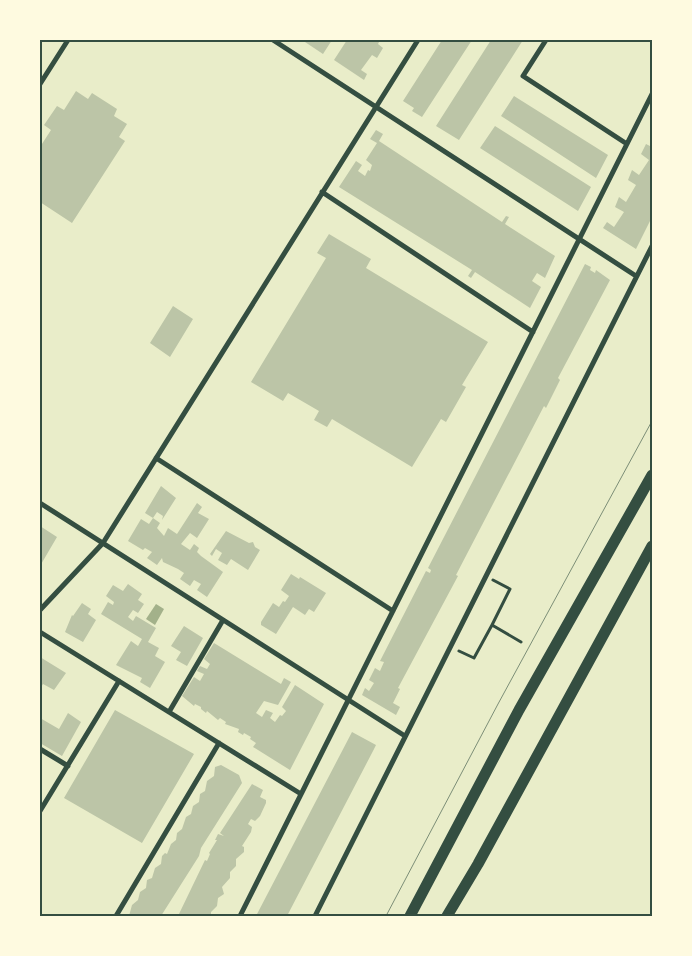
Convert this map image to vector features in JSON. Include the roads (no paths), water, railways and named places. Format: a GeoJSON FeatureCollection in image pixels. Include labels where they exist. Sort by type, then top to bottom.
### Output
{"type":"FeatureCollection","features":[{"type":"Feature","properties":{"kind":"main road"},"geometry":{"type":"LineString","coordinates":[[410,916],[519,710],[652,475]]}},
{"type":"Feature","properties":{"kind":"main road"},"geometry":{"type":"LineString","coordinates":[[447,916],[483,856],[652,546]]}},
{"type":"Feature","properties":{"kind":"street"},"geometry":{"type":"LineString","coordinates":[[40,84],[68,40]]}},
{"type":"Feature","properties":{"kind":"street"},"geometry":{"type":"LineString","coordinates":[[273,40],[636,276]]}},
{"type":"Feature","properties":{"kind":"street"},"geometry":{"type":"LineString","coordinates":[[40,610],[103,543],[418,40]]}},
{"type":"Feature","properties":{"kind":"street"},"geometry":{"type":"LineString","coordinates":[[546,40],[523,76],[627,144]]}},
{"type":"Feature","properties":{"kind":"street"},"geometry":{"type":"LineString","coordinates":[[240,916],[652,94]]}},
{"type":"Feature","properties":{"kind":"street"},"geometry":{"type":"LineString","coordinates":[[322,192],[533,332]]}},
{"type":"Feature","properties":{"kind":"street"},"geometry":{"type":"LineString","coordinates":[[315,916],[652,246]]}},
{"type":"Feature","properties":{"kind":"street"},"geometry":{"type":"LineString","coordinates":[[156,458],[393,611]]}},
{"type":"Feature","properties":{"kind":"street"},"geometry":{"type":"LineString","coordinates":[[40,503],[405,736]]}},
{"type":"Feature","properties":{"kind":"street"},"geometry":{"type":"LineString","coordinates":[[169,712],[223,620]]}},
{"type":"Feature","properties":{"kind":"street"},"geometry":{"type":"LineString","coordinates":[[40,632],[302,794]]}},
{"type":"Feature","properties":{"kind":"street"},"geometry":{"type":"LineString","coordinates":[[40,811],[119,681]]}},
{"type":"Feature","properties":{"kind":"street"},"geometry":{"type":"LineString","coordinates":[[116,916],[219,743]]}},
{"type":"Feature","properties":{"kind":"street"},"geometry":{"type":"LineString","coordinates":[[40,750],[68,766]]}},
{"type":"Feature","properties":{"kind":"tram line"},"geometry":{"type":"LineString","coordinates":[[386,916],[498,704],[652,421]]}}]}
